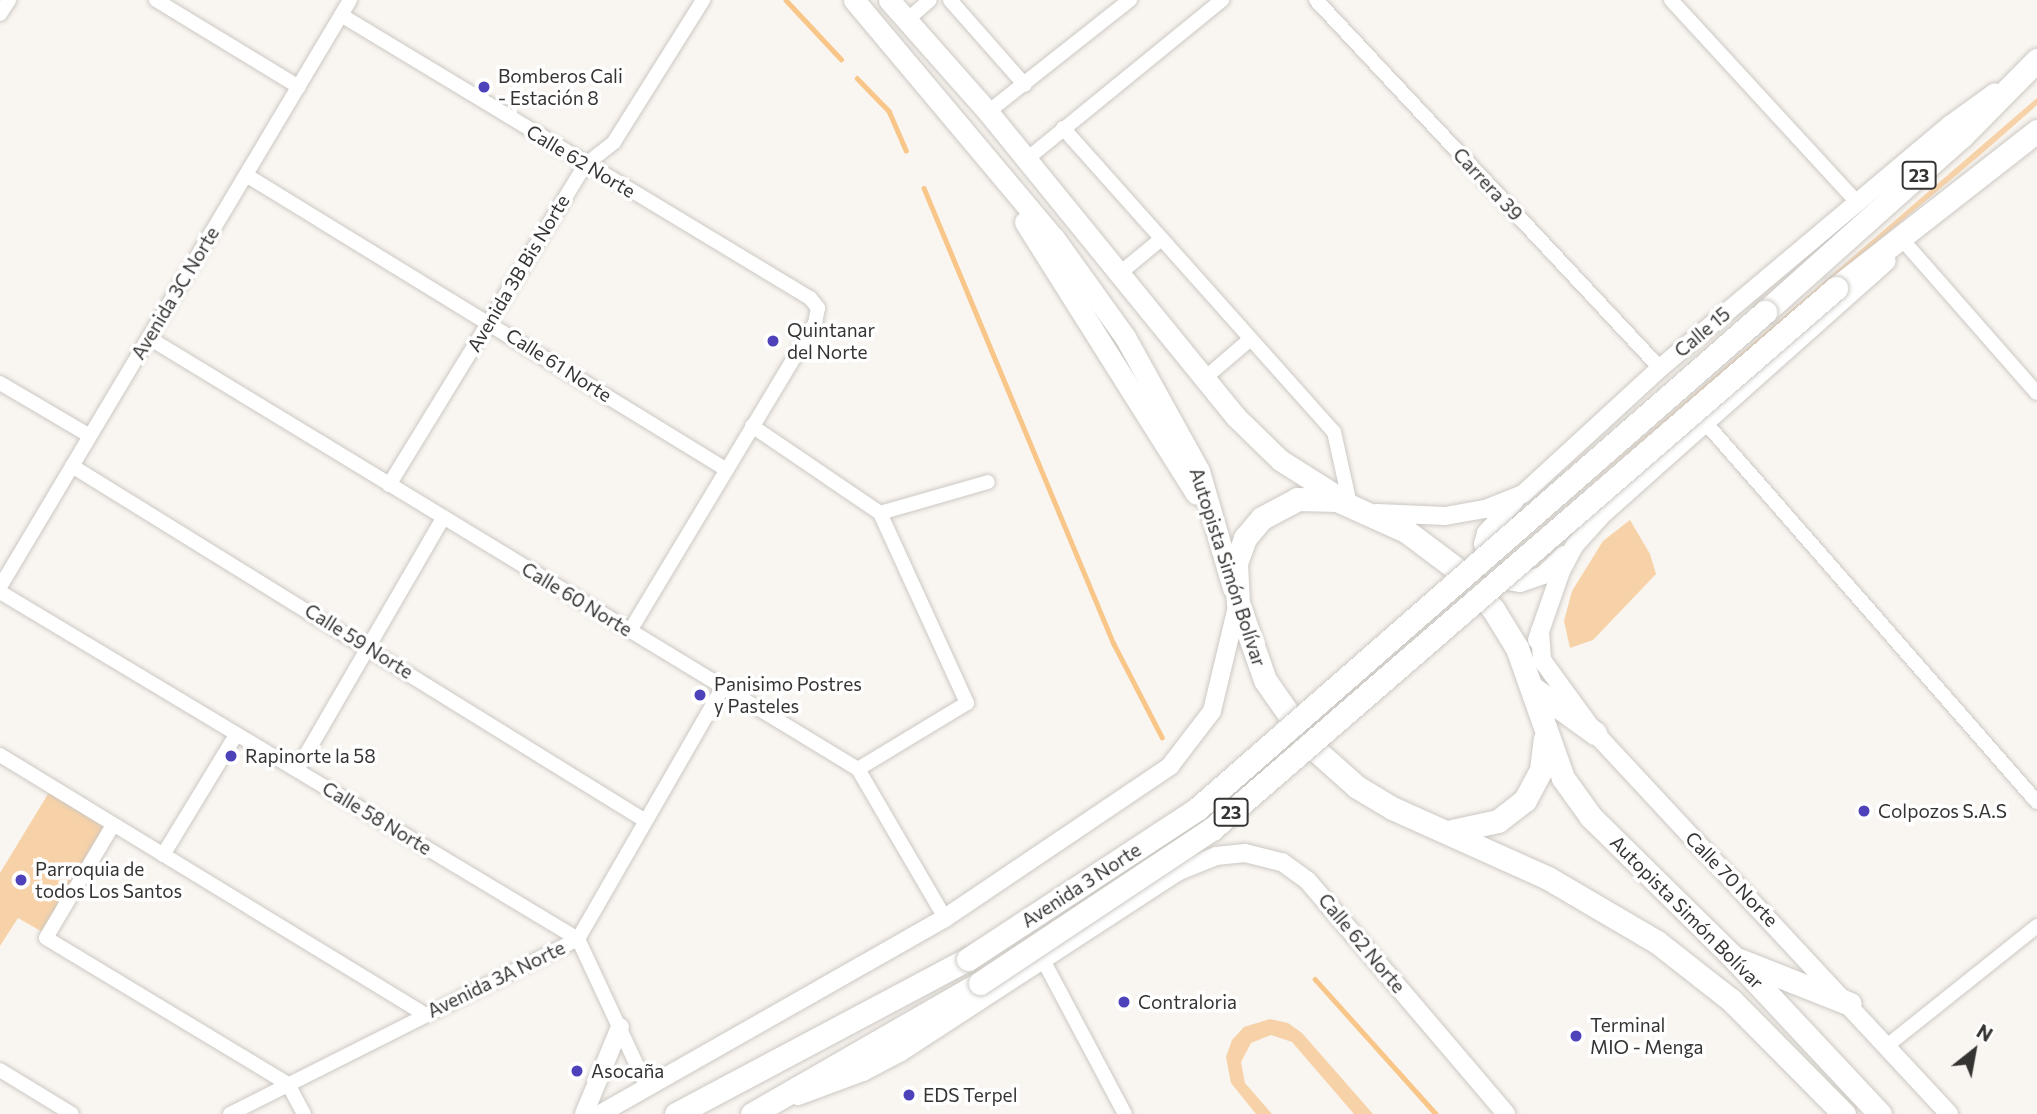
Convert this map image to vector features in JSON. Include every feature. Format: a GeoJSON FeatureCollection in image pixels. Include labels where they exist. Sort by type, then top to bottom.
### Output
{"type":"FeatureCollection","features":[{"type":"Feature","properties":{"kind":"main road","name":"Autopista Simón Bolívar"},"geometry":{"type":"LineString","coordinates":[[854,0],[1083,276],[1152,380],[1199,471],[1238,603],[1265,680],[1311,746],[1374,798],[1585,897],[1657,942],[1770,1035],[1844,1114]]}},
{"type":"Feature","properties":{"kind":"main road","name":"Autopista Simón Bolívar"},"geometry":{"type":"LineString","coordinates":[[889,0],[988,112],[1205,378],[1280,460],[1356,508],[1426,544],[1462,573],[1499,618],[1530,680],[1563,778],[1591,817],[1733,957],[1880,1114]]}},
{"type":"Feature","properties":{"kind":"main road","name":"Calle 15"},"geometry":{"type":"LineString","coordinates":[[1443,594],[1818,268],[1962,136],[2016,77],[2037,60]]}},
{"type":"Feature","properties":{"kind":"main road","name":"23"},"geometry":{"type":"LineString","coordinates":[[1947,206],[2037,131]]}},
{"type":"Feature","properties":{"kind":"main road","name":"Avenida 3 Norte"},"geometry":{"type":"LineString","coordinates":[[755,1113],[980,983],[1212,829],[1836,288],[1947,206]]}},
{"type":"Feature","properties":{"kind":"main road"},"geometry":{"type":"LineString","coordinates":[[1238,603],[1236,563],[1245,538],[1262,518],[1284,503],[1310,497],[1356,508]]}},
{"type":"Feature","properties":{"kind":"main road","name":"Avenida 3 Norte"},"geometry":{"type":"LineString","coordinates":[[676,1114],[968,959],[1197,809],[1443,594]]}},
{"type":"Feature","properties":{"kind":"main road"},"geometry":{"type":"LineString","coordinates":[[1530,680],[1595,733]]}},
{"type":"Feature","properties":{"kind":"main road"},"geometry":{"type":"LineString","coordinates":[[1449,831],[1483,828],[1525,800],[1545,754],[1542,720]]}},
{"type":"Feature","properties":{"kind":"main road"},"geometry":{"type":"LineString","coordinates":[[1733,957],[1850,1004]]}},
{"type":"Feature","properties":{"kind":"street"},"geometry":{"type":"LineString","coordinates":[[0,14],[9,0]]}},
{"type":"Feature","properties":{"kind":"street"},"geometry":{"type":"LineString","coordinates":[[156,0],[299,87]]}},
{"type":"Feature","properties":{"kind":"street","name":"Avenida 3C Norte"},"geometry":{"type":"LineString","coordinates":[[0,587],[351,0]]}},
{"type":"Feature","properties":{"kind":"street","name":"Avenida 3B Bis Norte"},"geometry":{"type":"LineString","coordinates":[[389,485],[585,164],[614,142],[703,0]]}},
{"type":"Feature","properties":{"kind":"street"},"geometry":{"type":"LineString","coordinates":[[907,20],[930,0]]}},
{"type":"Feature","properties":{"kind":"street"},"geometry":{"type":"LineString","coordinates":[[950,0],[1025,85]]}},
{"type":"Feature","properties":{"kind":"street"},"geometry":{"type":"LineString","coordinates":[[988,112],[1130,0]]}},
{"type":"Feature","properties":{"kind":"street"},"geometry":{"type":"LineString","coordinates":[[1027,159],[1222,0]]}},
{"type":"Feature","properties":{"kind":"street","name":"Carrera 39"},"geometry":{"type":"LineString","coordinates":[[1316,0],[1660,368]]}},
{"type":"Feature","properties":{"kind":"street"},"geometry":{"type":"LineString","coordinates":[[1671,0],[1857,202]]}},
{"type":"Feature","properties":{"kind":"street","name":"Calle 62 Norte"},"geometry":{"type":"LineString","coordinates":[[341,15],[810,298],[818,308],[815,323],[752,426]]}},
{"type":"Feature","properties":{"kind":"street","name":"Calle 15"},"geometry":{"type":"LineString","coordinates":[[1356,508],[1445,516],[1485,509],[1523,494],[1660,368],[1857,202],[2016,77]]}},
{"type":"Feature","properties":{"kind":"street"},"geometry":{"type":"LineString","coordinates":[[1063,128],[1248,341],[1335,432],[1356,508]]}},
{"type":"Feature","properties":{"kind":"street","name":"Calle 61 Norte"},"geometry":{"type":"LineString","coordinates":[[246,175],[727,470]]}},
{"type":"Feature","properties":{"kind":"street"},"geometry":{"type":"LineString","coordinates":[[1523,494],[1486,533],[1485,556],[1498,576],[1508,581],[1532,581],[1575,545],[1704,421],[1947,206]]}},
{"type":"Feature","properties":{"kind":"street"},"geometry":{"type":"LineString","coordinates":[[1120,273],[1160,240]]}},
{"type":"Feature","properties":{"kind":"street"},"geometry":{"type":"LineString","coordinates":[[1906,244],[2037,393]]}},
{"type":"Feature","properties":{"kind":"street","name":"Calle 60 Norte"},"geometry":{"type":"LineString","coordinates":[[149,338],[859,769],[946,918]]}},
{"type":"Feature","properties":{"kind":"street"},"geometry":{"type":"LineString","coordinates":[[1205,378],[1248,341]]}},
{"type":"Feature","properties":{"kind":"street"},"geometry":{"type":"LineString","coordinates":[[0,383],[90,436]]}},
{"type":"Feature","properties":{"kind":"street"},"geometry":{"type":"LineString","coordinates":[[1704,421],[2037,802]]}},
{"type":"Feature","properties":{"kind":"street"},"geometry":{"type":"LineString","coordinates":[[630,631],[752,426],[880,513],[967,703],[859,769]]}},
{"type":"Feature","properties":{"kind":"street","name":"Calle 59 Norte"},"geometry":{"type":"LineString","coordinates":[[72,466],[369,647],[644,820]]}},
{"type":"Feature","properties":{"kind":"street"},"geometry":{"type":"LineString","coordinates":[[880,513],[988,482]]}},
{"type":"Feature","properties":{"kind":"street"},"geometry":{"type":"LineString","coordinates":[[296,770],[443,517]]}},
{"type":"Feature","properties":{"kind":"street"},"geometry":{"type":"LineString","coordinates":[[1530,680],[1549,593],[1575,545]]}},
{"type":"Feature","properties":{"kind":"street","name":"Calle 58 Norte"},"geometry":{"type":"LineString","coordinates":[[0,592],[578,939]]}},
{"type":"Feature","properties":{"kind":"street"},"geometry":{"type":"LineString","coordinates":[[600,1114],[946,918],[1148,782],[1189,746],[1212,711],[1221,688],[1238,603]]}},
{"type":"Feature","properties":{"kind":"street","name":"Calle 70 Norte"},"geometry":{"type":"LineString","coordinates":[[1540,631],[1542,660],[1595,733],[1850,1004],[1949,1114]]}},
{"type":"Feature","properties":{"kind":"street","name":"Avenida 3A Norte"},"geometry":{"type":"LineString","coordinates":[[230,1114],[424,1014],[578,939],[644,820],[723,687]]}},
{"type":"Feature","properties":{"kind":"street"},"geometry":{"type":"LineString","coordinates":[[163,855],[236,735]]}},
{"type":"Feature","properties":{"kind":"street"},"geometry":{"type":"LineString","coordinates":[[0,755],[424,1014]]}},
{"type":"Feature","properties":{"kind":"street"},"geometry":{"type":"LineString","coordinates":[[113,825],[46,938],[288,1084],[304,1114]]}},
{"type":"Feature","properties":{"kind":"street","name":"Calle 62 Norte"},"geometry":{"type":"LineString","coordinates":[[1177,872],[1216,856],[1245,853],[1272,859],[1299,873],[1506,1114]]}},
{"type":"Feature","properties":{"kind":"street","name":"Avenida 3 Norte"},"geometry":{"type":"LineString","coordinates":[[755,1113],[872,1067],[1177,872]]}},
{"type":"Feature","properties":{"kind":"street"},"geometry":{"type":"LineString","coordinates":[[1888,1045],[2037,926]]}},
{"type":"Feature","properties":{"kind":"street"},"geometry":{"type":"LineString","coordinates":[[578,939],[647,1087]]}},
{"type":"Feature","properties":{"kind":"street"},"geometry":{"type":"LineString","coordinates":[[1043,960],[1122,1113]]}},
{"type":"Feature","properties":{"kind":"street"},"geometry":{"type":"LineString","coordinates":[[584,1114],[620,1027]]}},
{"type":"Feature","properties":{"kind":"street"},"geometry":{"type":"LineString","coordinates":[[0,1070],[72,1114]]}},
{"type":"Feature","properties":{"kind":"shaded area"},"geometry":{"type":"Polygon","coordinates":[[[2037,98],[2037,105],[1986,150],[1578,494],[2037,98]]]}},
{"type":"Feature","properties":{"kind":"shaded area"},"geometry":{"type":"Polygon","coordinates":[[[1630,520],[1650,554],[1656,574],[1593,640],[1570,648],[1564,621],[1572,591],[1603,541],[1630,520]]]}},
{"type":"Feature","properties":{"kind":"shaded area"},"geometry":{"type":"Polygon","coordinates":[[[51,789],[111,826],[46,934],[18,918],[0,946],[0,873],[51,789]]]}},
{"type":"Feature","properties":{"kind":"shaded area"},"geometry":{"type":"Polygon","coordinates":[[[1270,1019],[1288,1023],[1302,1033],[1373,1114],[1354,1114],[1292,1042],[1271,1035],[1251,1043],[1241,1062],[1245,1083],[1272,1114],[1256,1114],[1231,1083],[1226,1057],[1232,1040],[1244,1027],[1270,1019]]]}},
{"type":"Feature","properties":{"kind":"waterway"},"geometry":{"type":"LineString","coordinates":[[786,0],[841,59]]}},
{"type":"Feature","properties":{"kind":"waterway"},"geometry":{"type":"LineString","coordinates":[[857,78],[889,111],[906,150]]}},
{"type":"Feature","properties":{"kind":"waterway"},"geometry":{"type":"LineString","coordinates":[[924,188],[1114,644],[1162,737]]}},
{"type":"Feature","properties":{"kind":"waterway"},"geometry":{"type":"LineString","coordinates":[[1315,979],[1436,1114]]}},
{"type":"Feature","properties":{"kind":"place","name":"Bomberos Cali - Estación 8"},"geometry":{"type":"Point","coordinates":[484,87]}},
{"type":"Feature","properties":{"kind":"place","name":"Quintanar del Norte"},"geometry":{"type":"Point","coordinates":[773,341]}},
{"type":"Feature","properties":{"kind":"place","name":"Panisimo Postres y Pasteles"},"geometry":{"type":"Point","coordinates":[700,695]}},
{"type":"Feature","properties":{"kind":"place","name":"Rapinorte la 58"},"geometry":{"type":"Point","coordinates":[231,756]}},
{"type":"Feature","properties":{"kind":"place","name":"Colpozos S.A.S"},"geometry":{"type":"Point","coordinates":[1864,811]}},
{"type":"Feature","properties":{"kind":"place","name":"Parroquia de todos Los Santos"},"geometry":{"type":"Point","coordinates":[21,880]}},
{"type":"Feature","properties":{"kind":"place","name":"Contraloria"},"geometry":{"type":"Point","coordinates":[1124,1002]}},
{"type":"Feature","properties":{"kind":"place","name":"Terminal MIO - Menga"},"geometry":{"type":"Point","coordinates":[1576,1036]}},
{"type":"Feature","properties":{"kind":"place","name":"Asocaña"},"geometry":{"type":"Point","coordinates":[577,1071]}},
{"type":"Feature","properties":{"kind":"place","name":"EDS Terpel"},"geometry":{"type":"Point","coordinates":[909,1095]}}]}
